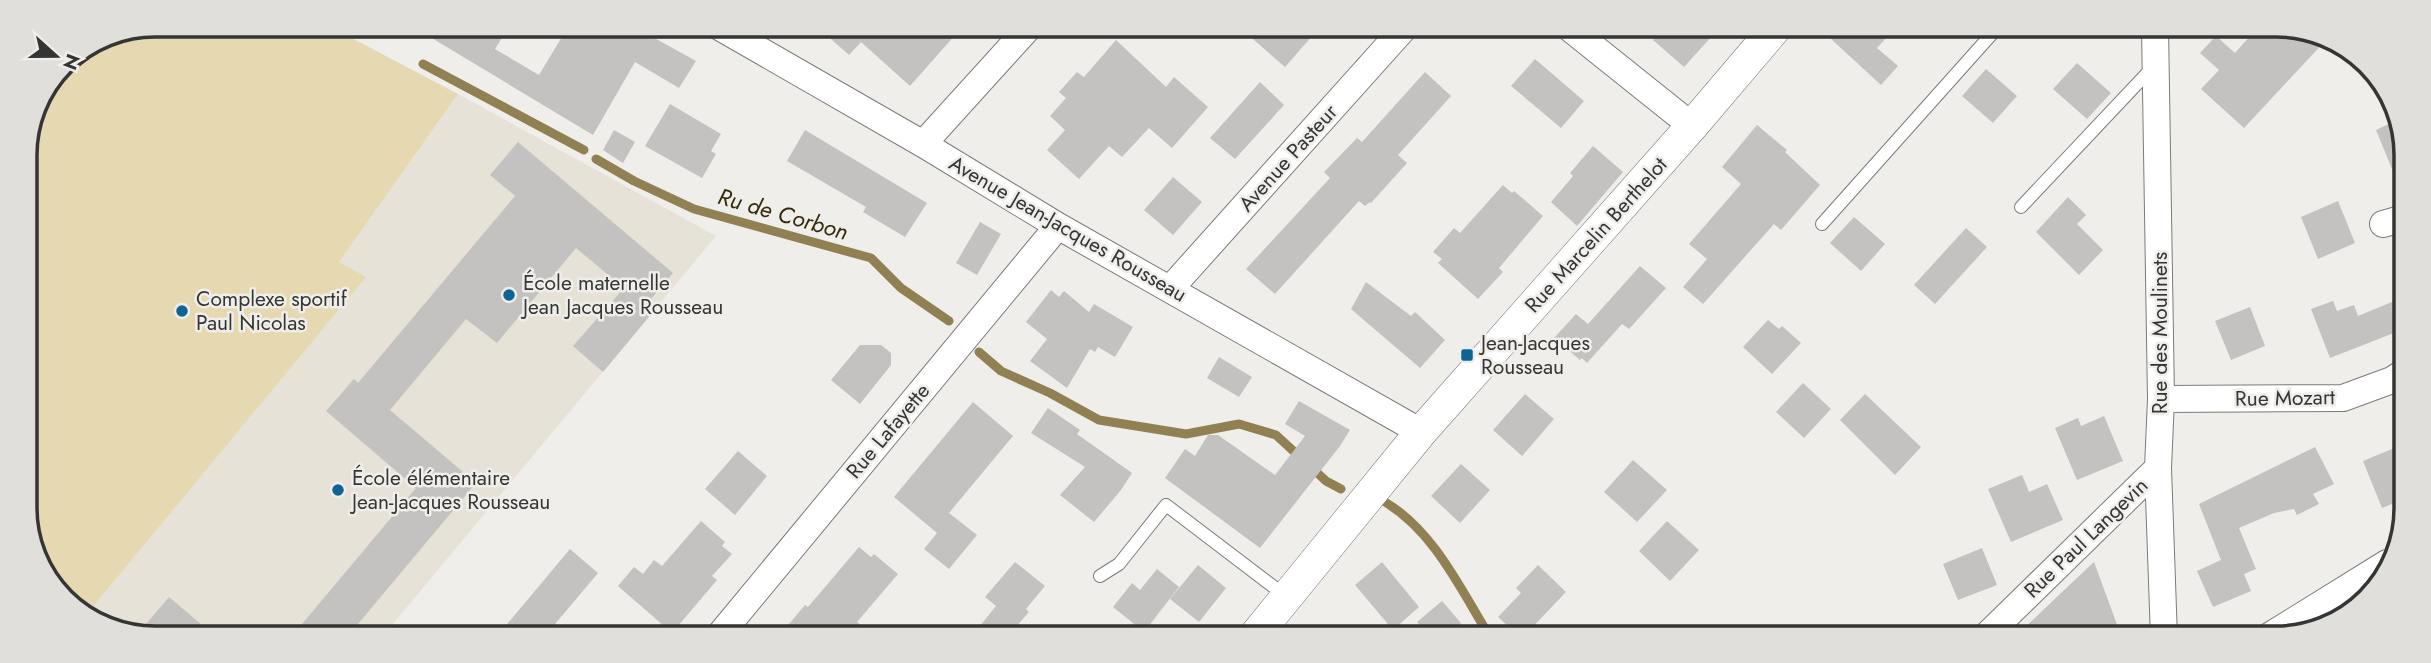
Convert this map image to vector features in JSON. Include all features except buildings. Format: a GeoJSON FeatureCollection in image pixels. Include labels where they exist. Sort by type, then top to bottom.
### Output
{"type":"FeatureCollection","features":[{"type":"Feature","properties":{"kind":"street","name":"Avenue Jean-Jacques Rousseau"},"geometry":{"type":"LineString","coordinates":[[737,37],[923,144],[1058,226],[1421,432]]}},
{"type":"Feature","properties":{"kind":"street"},"geometry":{"type":"LineString","coordinates":[[923,144],[1020,37]]}},
{"type":"Feature","properties":{"kind":"street","name":"Avenue Pasteur"},"geometry":{"type":"LineString","coordinates":[[1171,289],[1396,37]]}},
{"type":"Feature","properties":{"kind":"street"},"geometry":{"type":"LineString","coordinates":[[1581,37],[1692,126]]}},
{"type":"Feature","properties":{"kind":"street","name":"Rue Marcelin Berthelot"},"geometry":{"type":"LineString","coordinates":[[1263,626],[1421,432],[1768,37]]}},
{"type":"Feature","properties":{"kind":"street","name":"Rue des Moulinets"},"geometry":{"type":"LineString","coordinates":[[2155,37],[2161,399],[2158,468],[2164,626]]}},
{"type":"Feature","properties":{"kind":"street","name":"Rue Lafayette"},"geometry":{"type":"LineString","coordinates":[[726,626],[1058,226]]}},
{"type":"Feature","properties":{"kind":"street","name":"Rue Mozart"},"geometry":{"type":"LineString","coordinates":[[2161,399],[2343,398],[2394,379]]}},
{"type":"Feature","properties":{"kind":"street","name":"Rue Paul Langevin"},"geometry":{"type":"LineString","coordinates":[[1996,626],[2158,468]]}},
{"type":"Feature","properties":{"kind":"street"},"geometry":{"type":"LineString","coordinates":[[2286,626],[2376,570]]}},
{"type":"Feature","properties":{"kind":"lane"},"geometry":{"type":"LineString","coordinates":[[1822,224],[1989,37]]}},
{"type":"Feature","properties":{"kind":"lane"},"geometry":{"type":"LineString","coordinates":[[2021,206],[2156,64]]}},
{"type":"Feature","properties":{"kind":"lane"},"geometry":{"type":"LineString","coordinates":[[1100,576],[1119,564],[1166,505],[1287,597]]}},
{"type":"Feature","properties":{"kind":"shaded area","name":"Complexe sportif Paul Nicolas"},"geometry":{"type":"Polygon","coordinates":[[[350,37],[458,94],[339,262],[366,277],[92,608],[83,602],[61,580],[49,560],[39,531],[37,508],[37,147],[41,124],[56,91],[91,91],[91,56],[117,43],[139,38],[350,37]]]}},
{"type":"Feature","properties":{"kind":"shaded area"},"geometry":{"type":"Polygon","coordinates":[[[458,94],[716,236],[391,626],[155,626],[132,624],[92,608],[365,278],[339,262],[458,94]]]}},
{"type":"Feature","properties":{"kind":"waterway","name":"Ru de Corbon"},"geometry":{"type":"LineString","coordinates":[[423,64],[584,150]]}},
{"type":"Feature","properties":{"kind":"waterway","name":"Ru de Corbon"},"geometry":{"type":"LineString","coordinates":[[596,159],[634,181],[694,209],[871,258],[901,288],[949,321]]}},
{"type":"Feature","properties":{"kind":"waterway","name":"Ru de Corbon"},"geometry":{"type":"LineString","coordinates":[[979,352],[1001,371],[1050,393],[1099,420],[1186,434],[1239,424],[1276,435],[1301,458]]}},
{"type":"Feature","properties":{"kind":"waterway","name":"Ru de Corbon"},"geometry":{"type":"LineString","coordinates":[[1311,467],[1326,481],[1341,489]]}},
{"type":"Feature","properties":{"kind":"waterway","name":"Ru de Corbon"},"geometry":{"type":"LineString","coordinates":[[1385,502],[1402,514],[1432,545],[1484,626]]}},
{"type":"Feature","properties":{"kind":"place","name":"École maternelle Jean Jacques Rousseau"},"geometry":{"type":"Point","coordinates":[509,295]}},
{"type":"Feature","properties":{"kind":"place","name":"Complexe sportif Paul Nicolas"},"geometry":{"type":"Point","coordinates":[182,311]}},
{"type":"Feature","properties":{"kind":"place","name":"Jean-Jacques Rousseau"},"geometry":{"type":"Point","coordinates":[1467,355]}},
{"type":"Feature","properties":{"kind":"place","name":"École élémentaire Jean-Jacques Rousseau"},"geometry":{"type":"Point","coordinates":[338,490]}}]}
